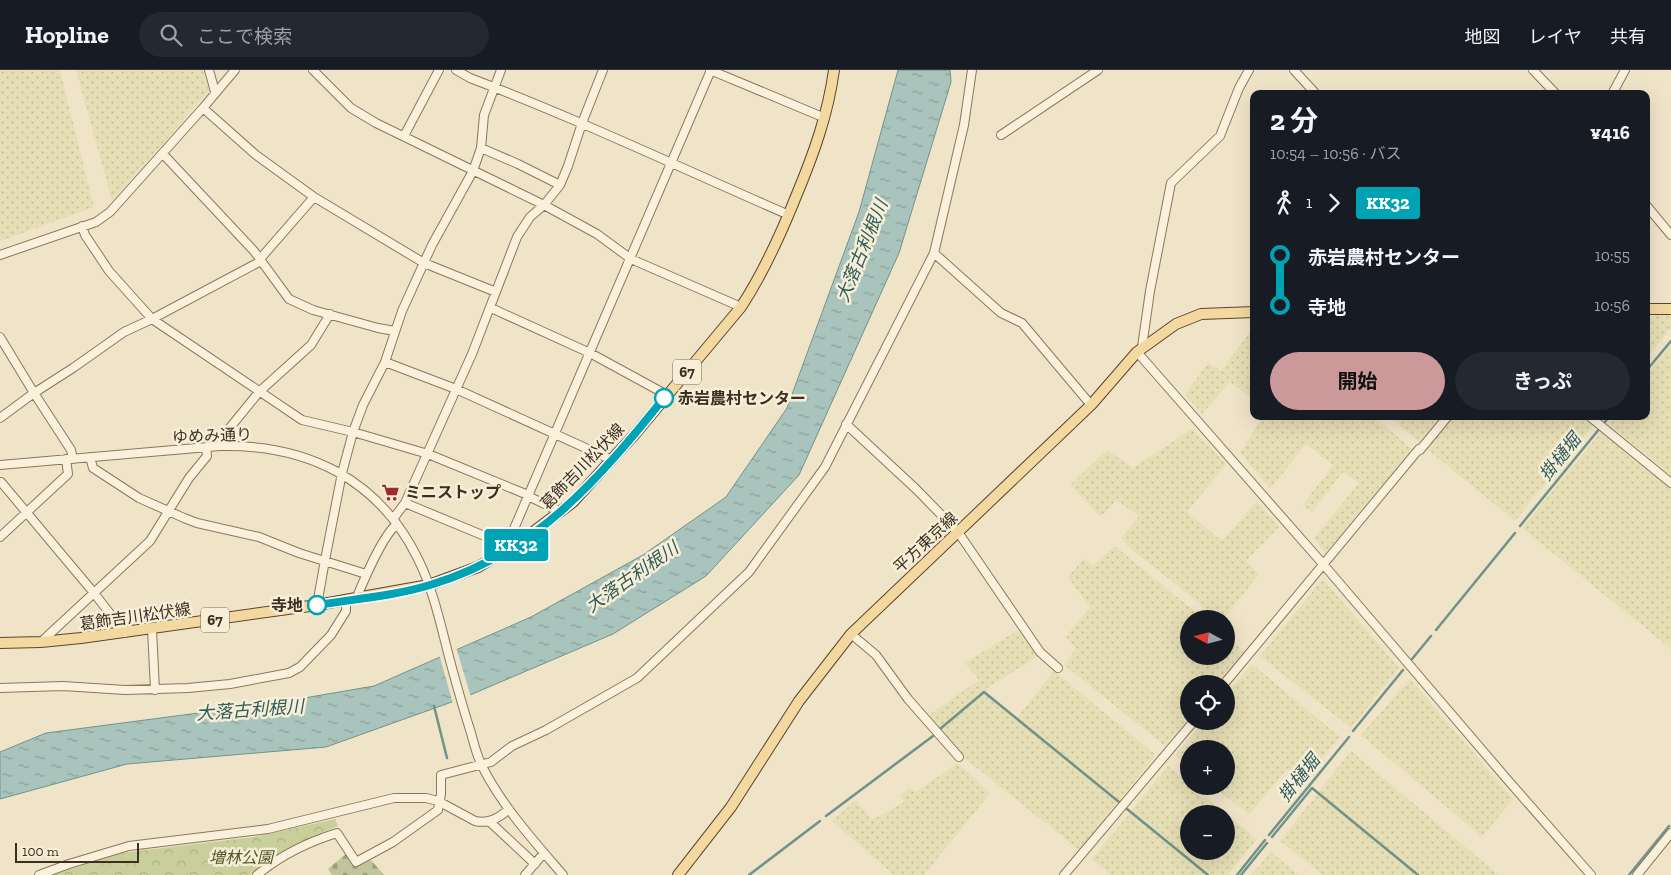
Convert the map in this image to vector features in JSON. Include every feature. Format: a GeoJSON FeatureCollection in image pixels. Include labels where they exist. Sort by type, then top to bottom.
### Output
{"type":"FeatureCollection","features":[{"type":"Feature","properties":{"kind":"main road","name":"葛飾吉川松伏線"},"geometry":{"type":"LineString","coordinates":[[0,643],[41,642],[126,633],[351,600],[429,585],[478,567],[504,552],[562,512],[612,460],[741,307],[763,271],[789,215],[818,142],[825,118],[834,70]]}},
{"type":"Feature","properties":{"kind":"main road"},"geometry":{"type":"LineString","coordinates":[[1650,309],[1671,309]]}},
{"type":"Feature","properties":{"kind":"main road","name":"平方東京線"},"geometry":{"type":"LineString","coordinates":[[678,875],[731,807],[799,701],[850,634],[1090,405],[1140,350],[1176,324],[1201,314],[1250,312]]}},
{"type":"Feature","properties":{"kind":"street"},"geometry":{"type":"LineString","coordinates":[[209,70],[215,92]]}},
{"type":"Feature","properties":{"kind":"street"},"geometry":{"type":"LineString","coordinates":[[0,255],[96,222],[110,212],[235,70]]}},
{"type":"Feature","properties":{"kind":"street"},"geometry":{"type":"LineString","coordinates":[[313,70],[351,108],[472,171],[544,205],[597,234],[630,259],[741,307]]}},
{"type":"Feature","properties":{"kind":"street"},"geometry":{"type":"LineString","coordinates":[[404,136],[439,70]]}},
{"type":"Feature","properties":{"kind":"street"},"geometry":{"type":"LineString","coordinates":[[456,70],[470,78],[610,134],[671,164],[789,215]]}},
{"type":"Feature","properties":{"kind":"street"},"geometry":{"type":"LineString","coordinates":[[317,605],[324,560],[353,432],[363,405],[385,362],[395,331],[424,263],[472,171],[481,148],[484,115],[502,70]]}},
{"type":"Feature","properties":{"kind":"street"},"geometry":{"type":"LineString","coordinates":[[0,688],[64,686],[155,690],[188,688],[230,684],[289,673],[300,667],[331,635],[346,612],[405,503],[491,308],[517,237],[530,217],[544,205],[560,185],[582,123],[604,70]]}},
{"type":"Feature","properties":{"kind":"street"},"geometry":{"type":"LineString","coordinates":[[504,552],[711,70],[825,118]]}},
{"type":"Feature","properties":{"kind":"street"},"geometry":{"type":"LineString","coordinates":[[258,875],[310,842],[337,833],[356,862],[393,842],[438,810],[438,801],[441,794],[441,776],[491,762],[512,746],[546,730],[637,678],[749,572],[825,467],[934,253],[964,125],[972,70]]}},
{"type":"Feature","properties":{"kind":"street"},"geometry":{"type":"LineString","coordinates":[[1001,135],[1098,70]]}},
{"type":"Feature","properties":{"kind":"street"},"geometry":{"type":"LineString","coordinates":[[1249,70],[1239,88],[1220,136],[1171,183],[1140,350],[1591,875]]}},
{"type":"Feature","properties":{"kind":"street"},"geometry":{"type":"LineString","coordinates":[[1294,70],[1312,90]]}},
{"type":"Feature","properties":{"kind":"street"},"geometry":{"type":"LineString","coordinates":[[1533,70],[1552,90]]}},
{"type":"Feature","properties":{"kind":"street"},"geometry":{"type":"LineString","coordinates":[[1614,90],[1625,70]]}},
{"type":"Feature","properties":{"kind":"street"},"geometry":{"type":"LineString","coordinates":[[203,108],[256,155],[314,197],[424,263],[496,292]]}},
{"type":"Feature","properties":{"kind":"street"},"geometry":{"type":"LineString","coordinates":[[481,148],[560,185]]}},
{"type":"Feature","properties":{"kind":"street"},"geometry":{"type":"LineString","coordinates":[[163,154],[261,260],[289,298],[301,306],[395,331]]}},
{"type":"Feature","properties":{"kind":"street"},"geometry":{"type":"LineString","coordinates":[[0,418],[124,332],[152,319],[261,260],[314,197]]}},
{"type":"Feature","properties":{"kind":"street"},"geometry":{"type":"LineString","coordinates":[[1650,210],[1671,235]]}},
{"type":"Feature","properties":{"kind":"street"},"geometry":{"type":"LineString","coordinates":[[82,226],[85,235],[109,271],[152,319],[302,420],[353,432],[428,454],[562,512]]}},
{"type":"Feature","properties":{"kind":"street"},"geometry":{"type":"LineString","coordinates":[[934,253],[1001,314],[1022,323],[1090,405]]}},
{"type":"Feature","properties":{"kind":"street"},"geometry":{"type":"LineString","coordinates":[[491,308],[590,353],[667,395]]}},
{"type":"Feature","properties":{"kind":"street"},"geometry":{"type":"LineString","coordinates":[[220,446],[224,436],[259,392],[311,345],[330,314]]}},
{"type":"Feature","properties":{"kind":"street"},"geometry":{"type":"LineString","coordinates":[[0,337],[71,450],[68,474],[0,537]]}},
{"type":"Feature","properties":{"kind":"street"},"geometry":{"type":"LineString","coordinates":[[385,362],[456,389],[612,460]]}},
{"type":"Feature","properties":{"kind":"street"},"geometry":{"type":"LineString","coordinates":[[1231,675],[1444,420]]}},
{"type":"Feature","properties":{"kind":"street"},"geometry":{"type":"LineString","coordinates":[[1594,420],[1671,483]]}},
{"type":"Feature","properties":{"kind":"street"},"geometry":{"type":"LineString","coordinates":[[846,424],[916,489],[958,532],[1040,652],[1058,668]]}},
{"type":"Feature","properties":{"kind":"street","name":"ゆめみ通り"},"geometry":{"type":"LineString","coordinates":[[0,465],[238,445],[277,449],[309,458],[342,474],[375,500],[395,521],[419,560],[429,585],[481,765],[509,809],[563,875]]}},
{"type":"Feature","properties":{"kind":"street"},"geometry":{"type":"LineString","coordinates":[[41,642],[150,541],[189,478],[206,456],[206,447]]}},
{"type":"Feature","properties":{"kind":"street"},"geometry":{"type":"LineString","coordinates":[[90,457],[93,468],[139,498],[168,512],[198,523],[260,537],[299,553],[366,574]]}},
{"type":"Feature","properties":{"kind":"street"},"geometry":{"type":"LineString","coordinates":[[1,482],[126,633]]}},
{"type":"Feature","properties":{"kind":"street"},"geometry":{"type":"LineString","coordinates":[[405,503],[499,542],[504,552]]}},
{"type":"Feature","properties":{"kind":"street"},"geometry":{"type":"LineString","coordinates":[[152,629],[155,690]]}},
{"type":"Feature","properties":{"kind":"street"},"geometry":{"type":"LineString","coordinates":[[850,634],[876,655],[908,699],[959,757]]}},
{"type":"Feature","properties":{"kind":"street"},"geometry":{"type":"LineString","coordinates":[[1064,875],[1186,730]]}},
{"type":"Feature","properties":{"kind":"street"},"geometry":{"type":"LineString","coordinates":[[39,875],[128,846],[254,832],[394,798],[426,798],[438,801],[475,821],[481,822],[489,822],[500,817],[509,809]]}},
{"type":"Feature","properties":{"kind":"street"},"geometry":{"type":"LineString","coordinates":[[489,822],[534,864]]}},
{"type":"Feature","properties":{"kind":"street"},"geometry":{"type":"LineString","coordinates":[[1637,875],[1671,833]]}},
{"type":"Feature","properties":{"kind":"street"},"geometry":{"type":"LineString","coordinates":[[525,875],[544,853]]}},
{"type":"Feature","properties":{"kind":"shaded area"},"geometry":{"type":"Polygon","coordinates":[[[0,70],[60,70],[94,207],[0,241],[0,70]]]}},
{"type":"Feature","properties":{"kind":"shaded area"},"geometry":{"type":"Polygon","coordinates":[[[76,70],[203,70],[209,91],[112,201],[76,70]]]}},
{"type":"Feature","properties":{"kind":"shaded area"},"geometry":{"type":"Polygon","coordinates":[[[1671,315],[1671,328],[1650,354],[1650,316],[1671,315]]]}},
{"type":"Feature","properties":{"kind":"shaded area"},"geometry":{"type":"Polygon","coordinates":[[[1250,332],[1250,397],[1230,382],[1202,414],[1185,394],[1208,363],[1221,370],[1250,332]]]}},
{"type":"Feature","properties":{"kind":"shaded area"},"geometry":{"type":"Polygon","coordinates":[[[1671,345],[1671,475],[1607,423],[1610,420],[1650,420],[1650,370],[1671,345]]]}},
{"type":"Feature","properties":{"kind":"shaded area"},"geometry":{"type":"Polygon","coordinates":[[[1261,420],[1378,420],[1412,449],[1325,553],[1314,538],[1359,483],[1343,472],[1312,512],[1303,505],[1333,465],[1306,444],[1270,489],[1240,452],[1261,420]]]}},
{"type":"Feature","properties":{"kind":"shaded area"},"geometry":{"type":"Polygon","coordinates":[[[1393,420],[1437,420],[1419,442],[1393,420]]]}},
{"type":"Feature","properties":{"kind":"shaded area"},"geometry":{"type":"Polygon","coordinates":[[[1451,420],[1589,420],[1594,424],[1515,521],[1427,449],[1451,420]]]}},
{"type":"Feature","properties":{"kind":"shaded area"},"geometry":{"type":"Polygon","coordinates":[[[1192,429],[1226,464],[1187,512],[1222,541],[1257,501],[1279,527],[1246,561],[1259,574],[1231,610],[1208,610],[1130,548],[1121,538],[1139,516],[1116,500],[1101,517],[1070,485],[1107,450],[1133,468],[1192,429]]]}},
{"type":"Feature","properties":{"kind":"shaded area"},"geometry":{"type":"Polygon","coordinates":[[[1601,432],[1671,488],[1671,649],[1522,528],[1601,432]]]}},
{"type":"Feature","properties":{"kind":"shaded area"},"geometry":{"type":"Polygon","coordinates":[[[1115,546],[1193,610],[1180,610],[1180,665],[1233,665],[1224,675],[1180,675],[1180,728],[1165,746],[1064,665],[1076,648],[1066,637],[1090,607],[1068,577],[1084,559],[1093,565],[1115,546]]]}},
{"type":"Feature","properties":{"kind":"shaded area"},"geometry":{"type":"Polygon","coordinates":[[[1323,579],[1399,668],[1351,728],[1260,656],[1323,579]]]}},
{"type":"Feature","properties":{"kind":"shaded area"},"geometry":{"type":"Polygon","coordinates":[[[1018,630],[1038,656],[986,689],[988,694],[1017,718],[1054,671],[1156,755],[1079,850],[962,756],[929,715],[979,680],[965,663],[1018,630]]]}},
{"type":"Feature","properties":{"kind":"shaded area"},"geometry":{"type":"Polygon","coordinates":[[[1235,644],[1244,651],[1235,662],[1235,644]]]}},
{"type":"Feature","properties":{"kind":"shaded area"},"geometry":{"type":"Polygon","coordinates":[[[1252,664],[1340,737],[1304,781],[1287,769],[1249,815],[1224,795],[1235,795],[1235,740],[1188,740],[1196,730],[1235,730],[1235,684],[1252,664]]]}},
{"type":"Feature","properties":{"kind":"shaded area"},"geometry":{"type":"Polygon","coordinates":[[[1410,679],[1513,799],[1482,837],[1361,735],[1410,679]]]}},
{"type":"Feature","properties":{"kind":"shaded area"},"geometry":{"type":"Polygon","coordinates":[[[1180,749],[1180,759],[1175,755],[1180,749]]]}},
{"type":"Feature","properties":{"kind":"shaded area"},"geometry":{"type":"Polygon","coordinates":[[[1351,751],[1499,875],[1323,875],[1280,841],[1351,751]]]}},
{"type":"Feature","properties":{"kind":"shaded area"},"geometry":{"type":"Polygon","coordinates":[[[958,763],[990,793],[924,875],[894,875],[832,821],[856,800],[872,820],[904,802],[900,796],[908,789],[915,792],[958,763]]]}},
{"type":"Feature","properties":{"kind":"shaded area"},"geometry":{"type":"Polygon","coordinates":[[[1168,766],[1180,776],[1180,795],[1203,795],[1215,805],[1180,805],[1180,860],[1235,860],[1235,821],[1257,839],[1228,875],[1111,875],[1092,859],[1168,766]]]}},
{"type":"Feature","properties":{"kind":"shaded area"},"geometry":{"type":"Polygon","coordinates":[[[1271,852],[1299,875],[1251,875],[1271,852]]]}},
{"type":"Feature","properties":{"kind":"green space","name":"増林公園"},"geometry":{"type":"Polygon","coordinates":[[[335,819],[338,826],[292,847],[250,875],[52,875],[121,853],[254,837],[335,819]]]}},
{"type":"Feature","properties":{"kind":"green space"},"geometry":{"type":"Polygon","coordinates":[[[346,854],[356,867],[371,860],[384,875],[332,875],[328,869],[346,854]]]}},
{"type":"Feature","properties":{"kind":"water","name":"大落古利根川"},"geometry":{"type":"Polygon","coordinates":[[[898,70],[950,70],[951,82],[899,253],[799,475],[706,576],[613,634],[463,698],[326,747],[127,764],[0,799],[0,752],[46,733],[275,703],[374,686],[531,617],[643,555],[726,497],[787,408],[859,212],[898,70]]]}},
{"type":"Feature","properties":{"kind":"pier"},"geometry":{"type":"Polygon","coordinates":[[[456,647],[471,697],[453,704],[439,654],[456,647]]]}},
{"type":"Feature","properties":{"kind":"waterway","name":"掛樋堀"},"geometry":{"type":"LineString","coordinates":[[1650,366],[1671,341]]}},
{"type":"Feature","properties":{"kind":"waterway","name":"掛樋堀"},"geometry":{"type":"LineString","coordinates":[[1520,526],[1600,428]]}},
{"type":"Feature","properties":{"kind":"waterway","name":"掛樋堀"},"geometry":{"type":"LineString","coordinates":[[1436,630],[1515,533]]}},
{"type":"Feature","properties":{"kind":"waterway","name":"掛樋堀"},"geometry":{"type":"LineString","coordinates":[[1412,659],[1431,636]]}},
{"type":"Feature","properties":{"kind":"waterway","name":"掛樋堀"},"geometry":{"type":"LineString","coordinates":[[1353,731],[1403,670]]}},
{"type":"Feature","properties":{"kind":"waterway"},"geometry":{"type":"LineString","coordinates":[[940,729],[984,692],[1119,802]]}},
{"type":"Feature","properties":{"kind":"waterway"},"geometry":{"type":"LineString","coordinates":[[434,706],[447,758]]}},
{"type":"Feature","properties":{"kind":"waterway"},"geometry":{"type":"LineString","coordinates":[[826,816],[933,736]]}},
{"type":"Feature","properties":{"kind":"waterway","name":"掛樋堀"},"geometry":{"type":"LineString","coordinates":[[1269,835],[1349,737]]}},
{"type":"Feature","properties":{"kind":"waterway"},"geometry":{"type":"LineString","coordinates":[[1272,837],[1312,788],[1418,875]]}},
{"type":"Feature","properties":{"kind":"waterway"},"geometry":{"type":"LineString","coordinates":[[1127,809],[1208,875]]}},
{"type":"Feature","properties":{"kind":"waterway"},"geometry":{"type":"LineString","coordinates":[[749,875],[820,821]]}},
{"type":"Feature","properties":{"kind":"waterway"},"geometry":{"type":"LineString","coordinates":[[1629,875],[1669,826]]}},
{"type":"Feature","properties":{"kind":"waterway","name":"掛樋堀"},"geometry":{"type":"LineString","coordinates":[[1237,875],[1265,840]]}},
{"type":"Feature","properties":{"kind":"waterway","name":"掛樋堀"},"geometry":{"type":"LineString","coordinates":[[1241,875],[1267,843]]}},
{"type":"Feature","properties":{"kind":"bus line","name":"KK32"},"geometry":{"type":"LineString","coordinates":[[317,605],[429,585],[478,567],[504,552],[539,529],[573,502],[601,473],[664,398]]}},
{"type":"Feature","properties":{"kind":"place","name":"赤岩農村センター"},"geometry":{"type":"Point","coordinates":[664,398]}},
{"type":"Feature","properties":{"kind":"place","name":"ミニストップ"},"geometry":{"type":"Point","coordinates":[391,492]}},
{"type":"Feature","properties":{"kind":"place","name":"寺地"},"geometry":{"type":"Point","coordinates":[317,605]}}]}
